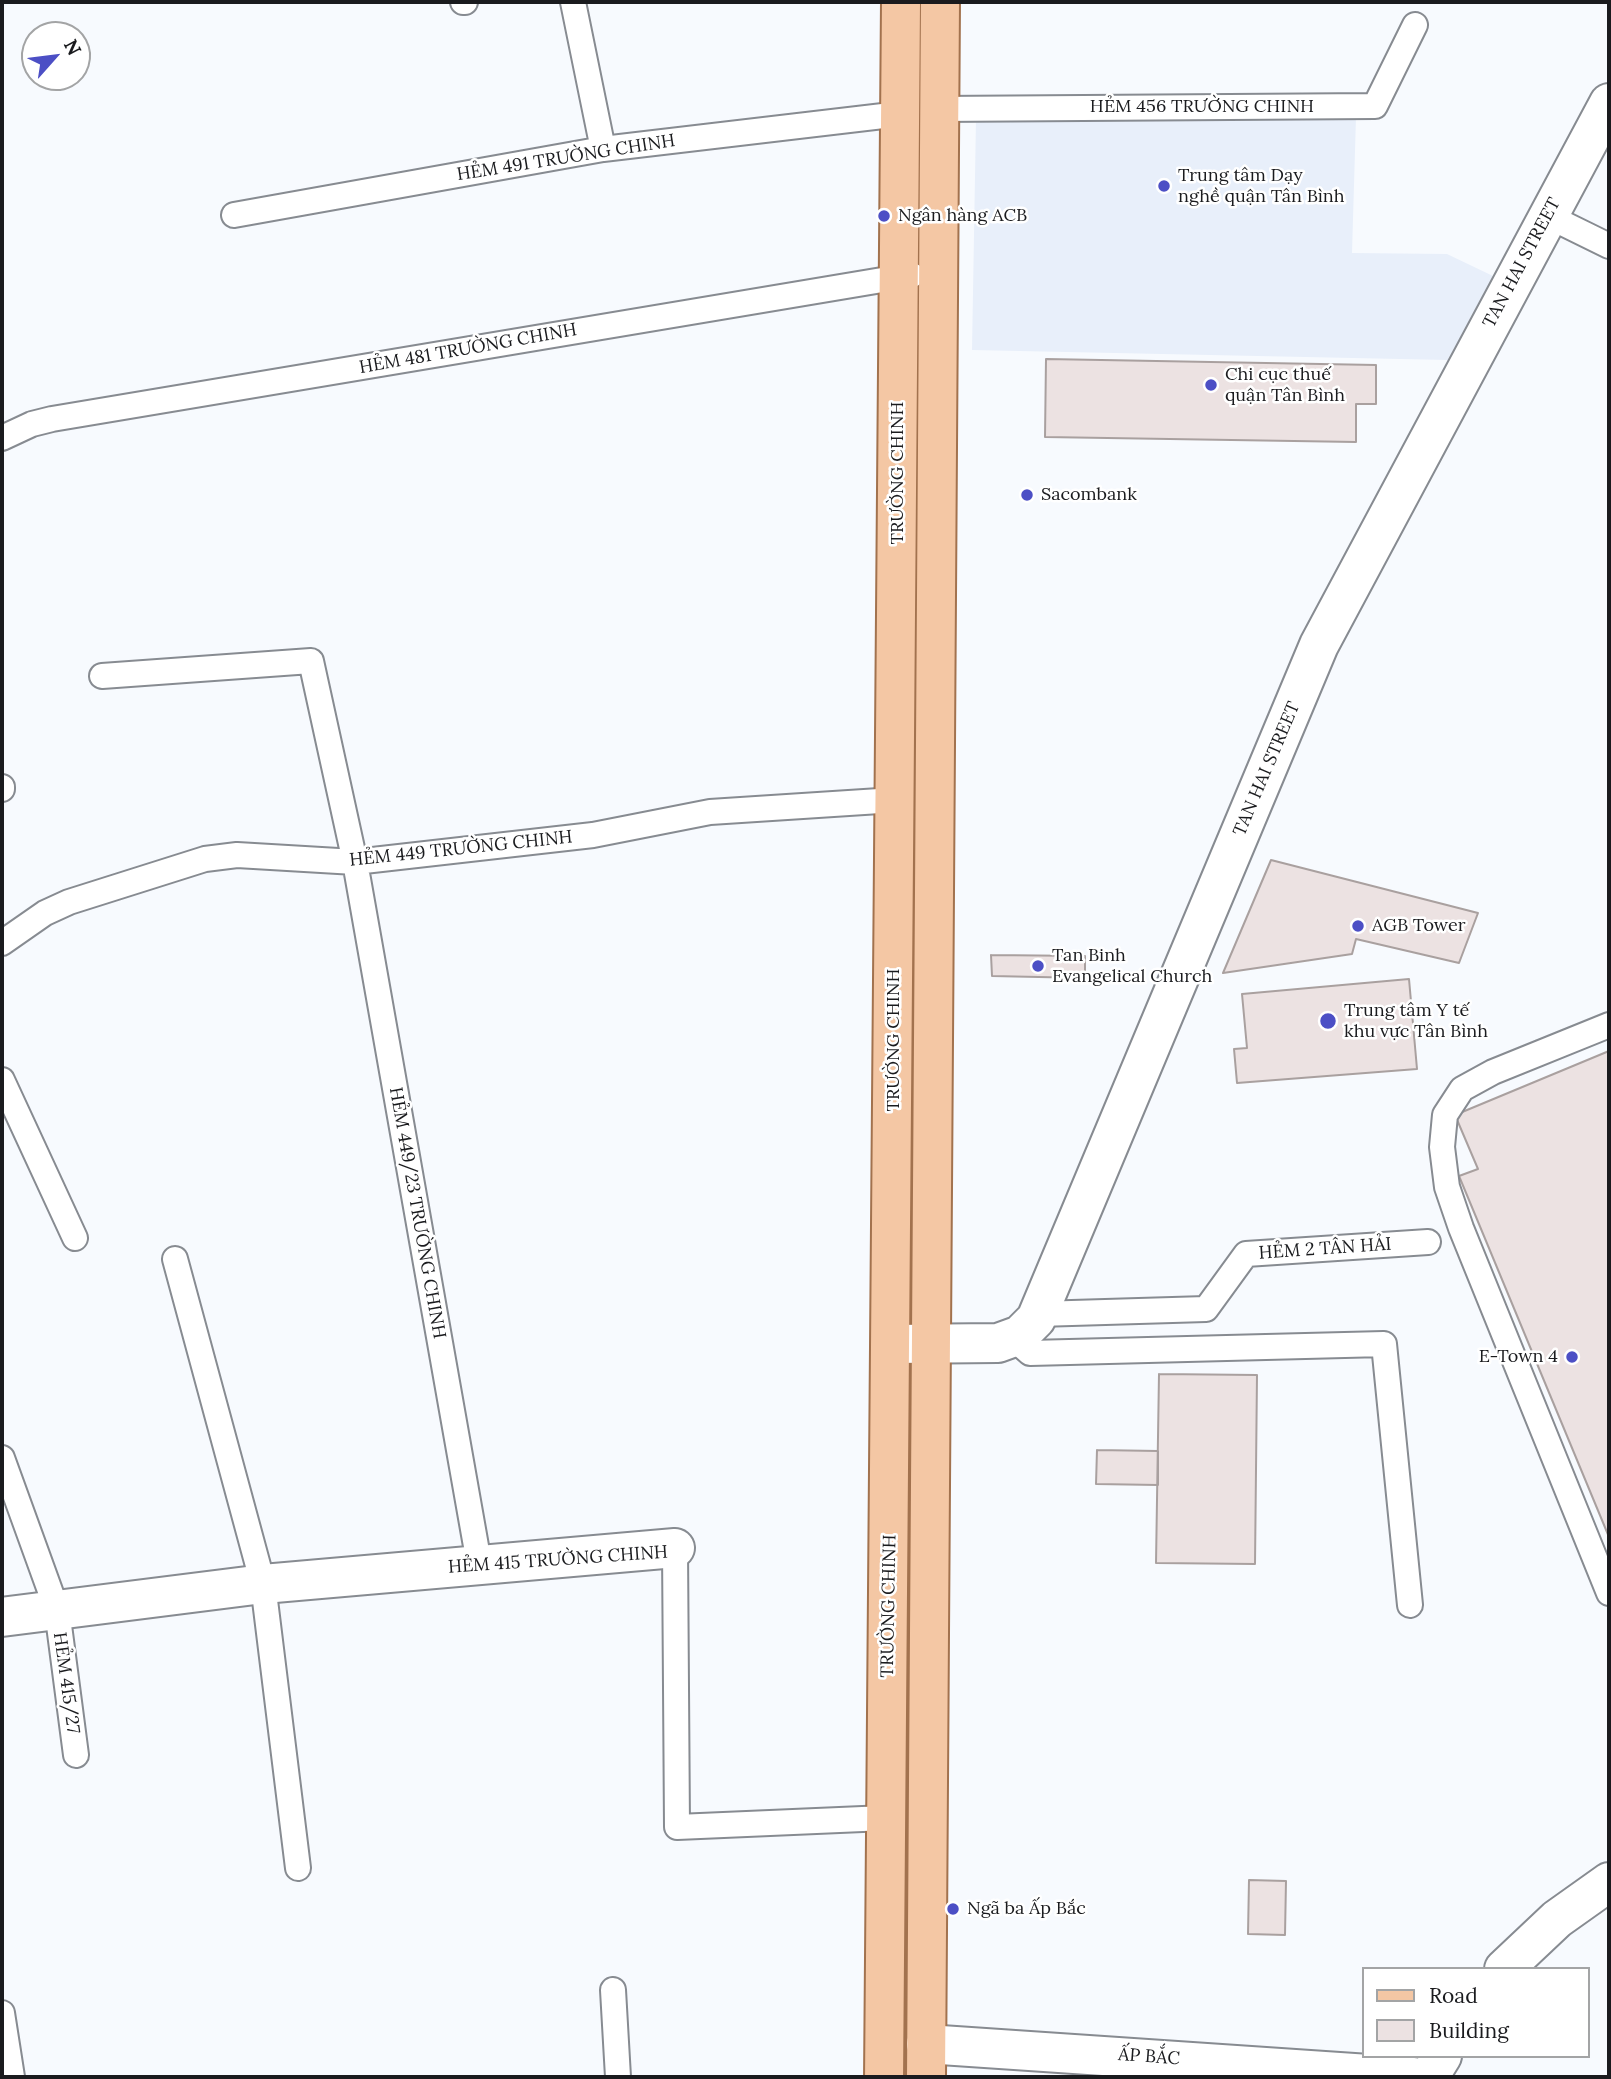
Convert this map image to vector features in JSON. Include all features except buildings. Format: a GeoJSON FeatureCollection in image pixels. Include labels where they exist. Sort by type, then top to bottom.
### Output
{"type":"FeatureCollection","features":[{"type":"Feature","properties":{"kind":"main road","name":"TRƯỜNG CHINH"},"geometry":{"type":"LineString","coordinates":[[884,2061],[901,2]]}},
{"type":"Feature","properties":{"kind":"main road"},"geometry":{"type":"LineString","coordinates":[[884,2061],[926,2061],[933,1344],[940,2]]}},
{"type":"Feature","properties":{"kind":"street","name":"TAN HAI STREET"},"geometry":{"type":"LineString","coordinates":[[1026,1326],[1318,645],[1609,103]]}},
{"type":"Feature","properties":{"kind":"street"},"geometry":{"type":"LineString","coordinates":[[900,114],[938,109]]}},
{"type":"Feature","properties":{"kind":"street"},"geometry":{"type":"LineString","coordinates":[[892,1344],[998,1343],[1026,1326]]}},
{"type":"Feature","properties":{"kind":"street","name":"HẺM 415 TRƯỜNG CHINH"},"geometry":{"type":"LineString","coordinates":[[2,1616],[263,1584],[674,1548]]}},
{"type":"Feature","properties":{"kind":"street"},"geometry":{"type":"LineString","coordinates":[[1506,1967],[1557,1919],[1609,1882]]}},
{"type":"Feature","properties":{"kind":"street"},"geometry":{"type":"LineString","coordinates":[[1429,2077],[1441,2058]]}},
{"type":"Feature","properties":{"kind":"street","name":"ẤP BẮC"},"geometry":{"type":"LineString","coordinates":[[926,2061],[1413,2077]]}},
{"type":"Feature","properties":{"kind":"lane"},"geometry":{"type":"LineString","coordinates":[[573,2],[603,149]]}},
{"type":"Feature","properties":{"kind":"lane","name":"HẺM 456 TRƯỜNG CHINH"},"geometry":{"type":"LineString","coordinates":[[938,109],[1375,106],[1415,25]]}},
{"type":"Feature","properties":{"kind":"lane","name":"HẺM 491 TRƯỜNG CHINH"},"geometry":{"type":"LineString","coordinates":[[234,215],[603,149],[900,114]]}},
{"type":"Feature","properties":{"kind":"lane"},"geometry":{"type":"LineString","coordinates":[[1548,216],[1609,247]]}},
{"type":"Feature","properties":{"kind":"lane","name":"HẺM 481 TRƯỜNG CHINH"},"geometry":{"type":"LineString","coordinates":[[2,438],[32,424],[52,419],[937,270]]}},
{"type":"Feature","properties":{"kind":"lane","name":"HẺM 449/23 TRƯỜNG CHINH"},"geometry":{"type":"LineString","coordinates":[[102,676],[311,661],[355,862],[479,1563]]}},
{"type":"Feature","properties":{"kind":"lane","name":"HẺM 449 TRƯỜNG CHINH"},"geometry":{"type":"LineString","coordinates":[[2,943],[44,913],[69,902],[205,859],[237,855],[355,862],[593,835],[710,812],[895,800]]}},
{"type":"Feature","properties":{"kind":"lane"},"geometry":{"type":"LineString","coordinates":[[1609,1025],[1493,1072],[1462,1089],[1445,1115],[1442,1147],[1447,1187],[1461,1228],[1609,1593]]}},
{"type":"Feature","properties":{"kind":"lane"},"geometry":{"type":"LineString","coordinates":[[2,1080],[75,1238]]}},
{"type":"Feature","properties":{"kind":"lane","name":"HẺM 2 TÂN HẢI"},"geometry":{"type":"LineString","coordinates":[[1026,1326],[1206,1309],[1246,1254],[1428,1242]]}},
{"type":"Feature","properties":{"kind":"lane"},"geometry":{"type":"LineString","coordinates":[[175,1259],[263,1584],[298,1868]]}},
{"type":"Feature","properties":{"kind":"lane"},"geometry":{"type":"LineString","coordinates":[[1026,1326],[1030,1353],[1384,1344],[1410,1605]]}},
{"type":"Feature","properties":{"kind":"lane","name":"HẺM 415/27"},"geometry":{"type":"LineString","coordinates":[[2,1458],[57,1610],[76,1755]]}},
{"type":"Feature","properties":{"kind":"lane","name":"HẺM 415 TRƯỜNG CHINH"},"geometry":{"type":"LineString","coordinates":[[674,1548],[677,1827],[886,1818]]}},
{"type":"Feature","properties":{"kind":"lane"},"geometry":{"type":"LineString","coordinates":[[613,1990],[618,2077]]}},
{"type":"Feature","properties":{"kind":"lane"},"geometry":{"type":"LineString","coordinates":[[3,2026],[12,2077]]}},
{"type":"Feature","properties":{"kind":"shaded area","name":"Trung tâm Dạy nghề quận Tân Bình"},"geometry":{"type":"Polygon","coordinates":[[[1356,117],[1352,253],[1447,254],[1493,276],[1448,360],[972,350],[976,119],[1356,117]]]}},
{"type":"Feature","properties":{"kind":"place","name":"Trung tâm Dạy nghề quận Tân Bình"},"geometry":{"type":"Point","coordinates":[1164,186]}},
{"type":"Feature","properties":{"kind":"place","name":"Ngân hàng ACB"},"geometry":{"type":"Point","coordinates":[884,216]}},
{"type":"Feature","properties":{"kind":"place","name":"Chi cục thuế quận Tân Bình"},"geometry":{"type":"Point","coordinates":[1211,385]}},
{"type":"Feature","properties":{"kind":"place","name":"Sacombank"},"geometry":{"type":"Point","coordinates":[1027,495]}},
{"type":"Feature","properties":{"kind":"place","name":"AGB Tower"},"geometry":{"type":"Point","coordinates":[1358,926]}},
{"type":"Feature","properties":{"kind":"place","name":"Tan Binh Evangelical Church"},"geometry":{"type":"Point","coordinates":[1038,966]}},
{"type":"Feature","properties":{"kind":"place","name":"Trung tâm Y tế khu vực Tân Bình"},"geometry":{"type":"Point","coordinates":[1328,1021]}},
{"type":"Feature","properties":{"kind":"place","name":"E-Town 4"},"geometry":{"type":"Point","coordinates":[1572,1357]}},
{"type":"Feature","properties":{"kind":"place","name":"Ngã ba Ấp Bắc"},"geometry":{"type":"Point","coordinates":[953,1909]}}]}
